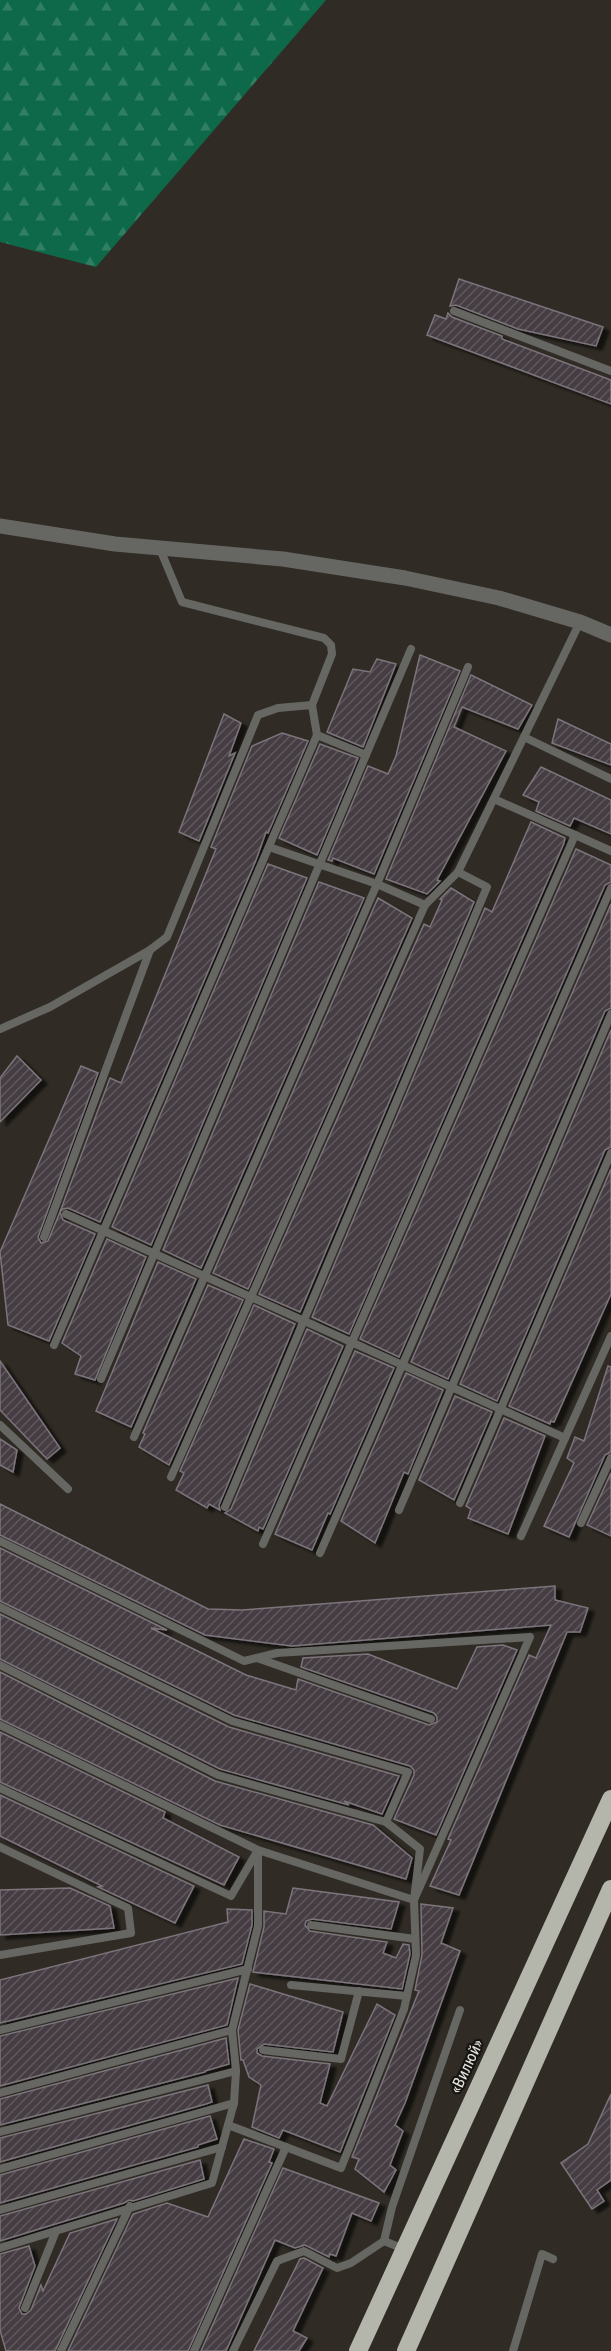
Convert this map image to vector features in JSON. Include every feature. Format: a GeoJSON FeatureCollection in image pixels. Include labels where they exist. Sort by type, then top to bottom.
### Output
{"type":"FeatureCollection","features":[{"type":"Feature","properties":{"kind":"highway","name":"«Вилюй»"},"geometry":{"type":"LineString","coordinates":[[358,2351],[611,1799]]}},
{"type":"Feature","properties":{"kind":"highway"},"geometry":{"type":"LineString","coordinates":[[406,2351],[611,1889]]}},
{"type":"Feature","properties":{"kind":"street"},"geometry":{"type":"LineString","coordinates":[[0,525],[115,544],[283,559],[405,578],[499,598],[580,621],[611,635]]}},
{"type":"Feature","properties":{"kind":"lane"},"geometry":{"type":"LineString","coordinates":[[454,311],[611,369]]}},
{"type":"Feature","properties":{"kind":"lane"},"geometry":{"type":"LineString","coordinates":[[54,1345],[316,735],[312,705],[332,654],[331,645],[324,638],[182,602],[160,549]]}},
{"type":"Feature","properties":{"kind":"lane"},"geometry":{"type":"LineString","coordinates":[[171,1477],[425,905],[458,872],[580,621]]}},
{"type":"Feature","properties":{"kind":"lane"},"geometry":{"type":"LineString","coordinates":[[102,1379],[411,649]]}},
{"type":"Feature","properties":{"kind":"lane"},"geometry":{"type":"LineString","coordinates":[[134,1437],[377,884],[468,667]]}},
{"type":"Feature","properties":{"kind":"lane"},"geometry":{"type":"LineString","coordinates":[[0,1029],[50,1007],[150,950],[167,937],[258,715],[278,708],[312,705]]}},
{"type":"Feature","properties":{"kind":"lane"},"geometry":{"type":"LineString","coordinates":[[316,735],[366,755]]}},
{"type":"Feature","properties":{"kind":"lane"},"geometry":{"type":"LineString","coordinates":[[524,737],[611,779]]}},
{"type":"Feature","properties":{"kind":"lane"},"geometry":{"type":"LineString","coordinates":[[494,799],[611,850]]}},
{"type":"Feature","properties":{"kind":"lane"},"geometry":{"type":"LineString","coordinates":[[263,1544],[575,835]]}},
{"type":"Feature","properties":{"kind":"lane"},"geometry":{"type":"LineString","coordinates":[[268,847],[377,884],[425,905]]}},
{"type":"Feature","properties":{"kind":"lane"},"geometry":{"type":"LineString","coordinates":[[225,1507],[487,887],[458,872]]}},
{"type":"Feature","properties":{"kind":"lane"},"geometry":{"type":"LineString","coordinates":[[320,1553],[611,888]]}},
{"type":"Feature","properties":{"kind":"lane"},"geometry":{"type":"LineString","coordinates":[[44,1237],[150,950]]}},
{"type":"Feature","properties":{"kind":"lane"},"geometry":{"type":"LineString","coordinates":[[399,1510],[611,1014]]}},
{"type":"Feature","properties":{"kind":"lane"},"geometry":{"type":"LineString","coordinates":[[460,1503],[611,1153]]}},
{"type":"Feature","properties":{"kind":"lane"},"geometry":{"type":"LineString","coordinates":[[66,1214],[565,1438]]}},
{"type":"Feature","properties":{"kind":"lane"},"geometry":{"type":"LineString","coordinates":[[521,1536],[611,1336]]}},
{"type":"Feature","properties":{"kind":"lane"},"geometry":{"type":"LineString","coordinates":[[0,1425],[68,1489]]}},
{"type":"Feature","properties":{"kind":"lane"},"geometry":{"type":"LineString","coordinates":[[581,1523],[611,1458]]}},
{"type":"Feature","properties":{"kind":"lane"},"geometry":{"type":"LineString","coordinates":[[0,1541],[244,1661],[277,1653],[530,1637],[414,1900]]}},
{"type":"Feature","properties":{"kind":"lane"},"geometry":{"type":"LineString","coordinates":[[0,1607],[232,1721],[408,1772],[386,1822]]}},
{"type":"Feature","properties":{"kind":"lane"},"geometry":{"type":"LineString","coordinates":[[257,1658],[431,1719]]}},
{"type":"Feature","properties":{"kind":"lane"},"geometry":{"type":"LineString","coordinates":[[0,1665],[218,1776],[386,1822],[420,1849],[414,1900],[416,1955],[404,2009],[341,2168],[228,2125]]}},
{"type":"Feature","properties":{"kind":"lane"},"geometry":{"type":"LineString","coordinates":[[0,1725],[258,1850],[414,1900]]}},
{"type":"Feature","properties":{"kind":"lane"},"geometry":{"type":"LineString","coordinates":[[0,1788],[231,1896],[258,1850]]}},
{"type":"Feature","properties":{"kind":"lane"},"geometry":{"type":"LineString","coordinates":[[0,1847],[128,1908],[131,1934],[0,1955]]}},
{"type":"Feature","properties":{"kind":"lane"},"geometry":{"type":"LineString","coordinates":[[0,2248],[130,2206],[212,2183],[234,2103],[236,2071],[232,2030],[258,1926],[258,1850]]}},
{"type":"Feature","properties":{"kind":"lane"},"geometry":{"type":"LineString","coordinates":[[311,1925],[415,1940]]}},
{"type":"Feature","properties":{"kind":"lane"},"geometry":{"type":"LineString","coordinates":[[0,2030],[248,1970]]}},
{"type":"Feature","properties":{"kind":"lane"},"geometry":{"type":"LineString","coordinates":[[291,1985],[406,1996]]}},
{"type":"Feature","properties":{"kind":"lane"},"geometry":{"type":"LineString","coordinates":[[263,2050],[342,2059],[359,1991]]}},
{"type":"Feature","properties":{"kind":"lane"},"geometry":{"type":"LineString","coordinates":[[233,2351],[277,2261],[303,2251],[337,2268],[351,2263],[384,2241],[392,2207],[460,2010]]}},
{"type":"Feature","properties":{"kind":"lane"},"geometry":{"type":"LineString","coordinates":[[0,2093],[232,2030]]}},
{"type":"Feature","properties":{"kind":"lane"},"geometry":{"type":"LineString","coordinates":[[0,2132],[236,2071]]}},
{"type":"Feature","properties":{"kind":"lane"},"geometry":{"type":"LineString","coordinates":[[0,2169],[234,2103]]}},
{"type":"Feature","properties":{"kind":"lane"},"geometry":{"type":"LineString","coordinates":[[0,2210],[222,2147]]}},
{"type":"Feature","properties":{"kind":"lane"},"geometry":{"type":"LineString","coordinates":[[194,2351],[286,2147]]}},
{"type":"Feature","properties":{"kind":"lane"},"geometry":{"type":"LineString","coordinates":[[61,2351],[130,2206]]}},
{"type":"Feature","properties":{"kind":"lane"},"geometry":{"type":"LineString","coordinates":[[25,2308],[56,2231]]}},
{"type":"Feature","properties":{"kind":"lane"},"geometry":{"type":"LineString","coordinates":[[384,2241],[404,2249]]}},
{"type":"Feature","properties":{"kind":"lane"},"geometry":{"type":"LineString","coordinates":[[513,2351],[542,2254],[553,2259]]}},
{"type":"Feature","properties":{"kind":"green space"},"geometry":{"type":"Polygon","coordinates":[[[0,0],[326,0],[96,267],[0,242],[0,0]]]}},
{"type":"Feature","properties":{"kind":"building"},"geometry":{"type":"Polygon","coordinates":[[[459,279],[603,327],[596,346],[518,329],[456,305],[450,306],[459,279]]]}},
{"type":"Feature","properties":{"kind":"building"},"geometry":{"type":"Polygon","coordinates":[[[448,313],[452,317],[502,336],[502,339],[611,380],[611,404],[427,335],[435,315],[446,319],[448,313]]]}},
{"type":"Feature","properties":{"kind":"building"},"geometry":{"type":"Polygon","coordinates":[[[420,655],[460,671],[374,874],[333,858],[332,861],[328,860],[368,766],[388,774],[396,756],[420,655]]]}},
{"type":"Feature","properties":{"kind":"building"},"geometry":{"type":"Polygon","coordinates":[[[377,659],[396,664],[363,747],[327,732],[353,669],[370,672],[377,659]]]}},
{"type":"Feature","properties":{"kind":"building"},"geometry":{"type":"Polygon","coordinates":[[[471,675],[532,705],[518,729],[462,707],[454,727],[506,751],[437,880],[440,881],[427,894],[386,879],[471,675]]]}},
{"type":"Feature","properties":{"kind":"building"},"geometry":{"type":"Polygon","coordinates":[[[224,714],[241,723],[229,756],[235,753],[199,841],[179,832],[224,714]]]}},
{"type":"Feature","properties":{"kind":"building"},"geometry":{"type":"Polygon","coordinates":[[[558,719],[611,744],[611,765],[552,743],[558,719]]]}},
{"type":"Feature","properties":{"kind":"building"},"geometry":{"type":"Polygon","coordinates":[[[282,733],[308,741],[268,833],[266,832],[100,1222],[68,1208],[60,1212],[110,1078],[121,1083],[216,849],[211,847],[252,746],[282,733]]]}},
{"type":"Feature","properties":{"kind":"building"},"geometry":{"type":"Polygon","coordinates":[[[320,744],[358,758],[317,855],[279,838],[320,744]]]}},
{"type":"Feature","properties":{"kind":"building"},"geometry":{"type":"Polygon","coordinates":[[[541,767],[611,800],[611,834],[574,818],[570,826],[536,811],[539,802],[523,795],[541,767]]]}},
{"type":"Feature","properties":{"kind":"building"},"geometry":{"type":"Polygon","coordinates":[[[531,822],[565,838],[564,843],[349,1334],[312,1317],[485,908],[492,912],[531,822]]]}},
{"type":"Feature","properties":{"kind":"building"},"geometry":{"type":"Polygon","coordinates":[[[576,849],[611,865],[611,882],[605,885],[399,1357],[360,1339],[576,849]]]}},
{"type":"Feature","properties":{"kind":"building"},"geometry":{"type":"Polygon","coordinates":[[[268,864],[307,878],[151,1245],[112,1227],[268,864]]]}},
{"type":"Feature","properties":{"kind":"building"},"geometry":{"type":"Polygon","coordinates":[[[319,882],[364,898],[201,1268],[163,1250],[319,882]]]}},
{"type":"Feature","properties":{"kind":"building"},"geometry":{"type":"Polygon","coordinates":[[[451,888],[474,902],[300,1312],[259,1294],[424,924],[430,927],[442,900],[440,899],[451,888]]]}},
{"type":"Feature","properties":{"kind":"building"},"geometry":{"type":"Polygon","coordinates":[[[378,898],[412,918],[248,1289],[213,1273],[378,898]]]}},
{"type":"Feature","properties":{"kind":"building"},"geometry":{"type":"Polygon","coordinates":[[[611,904],[611,1008],[605,1011],[448,1379],[411,1362],[611,904]]]}},
{"type":"Feature","properties":{"kind":"building"},"geometry":{"type":"Polygon","coordinates":[[[611,1030],[611,1147],[605,1150],[497,1401],[460,1384],[611,1030]]]}},
{"type":"Feature","properties":{"kind":"building"},"geometry":{"type":"Polygon","coordinates":[[[17,1056],[41,1080],[0,1122],[0,1078],[17,1056]]]}},
{"type":"Feature","properties":{"kind":"building"},"geometry":{"type":"Polygon","coordinates":[[[81,1066],[98,1073],[38,1237],[41,1243],[48,1241],[60,1212],[63,1220],[95,1234],[49,1341],[8,1325],[0,1252],[81,1066]]]}},
{"type":"Feature","properties":{"kind":"building"},"geometry":{"type":"Polygon","coordinates":[[[611,1169],[611,1294],[554,1422],[551,1421],[550,1424],[509,1406],[611,1169]]]}},
{"type":"Feature","properties":{"kind":"building"},"geometry":{"type":"Polygon","coordinates":[[[107,1239],[146,1257],[95,1380],[75,1374],[81,1356],[62,1343],[107,1239]]]}},
{"type":"Feature","properties":{"kind":"building"},"geometry":{"type":"Polygon","coordinates":[[[158,1262],[196,1279],[131,1427],[96,1411],[158,1262]]]}},
{"type":"Feature","properties":{"kind":"building"},"geometry":{"type":"Polygon","coordinates":[[[208,1285],[243,1300],[169,1465],[139,1447],[145,1434],[143,1433],[208,1285]]]}},
{"type":"Feature","properties":{"kind":"building"},"geometry":{"type":"Polygon","coordinates":[[[254,1305],[295,1324],[219,1505],[220,1510],[209,1504],[207,1508],[176,1490],[184,1473],[180,1471],[254,1305]]]}},
{"type":"Feature","properties":{"kind":"building"},"geometry":{"type":"Polygon","coordinates":[[[307,1329],[343,1346],[263,1529],[259,1527],[258,1531],[225,1513],[231,1509],[307,1329]]]}},
{"type":"Feature","properties":{"kind":"building"},"geometry":{"type":"Polygon","coordinates":[[[355,1351],[394,1368],[312,1550],[275,1534],[355,1351]]]}},
{"type":"Feature","properties":{"kind":"building"},"geometry":{"type":"Polygon","coordinates":[[[0,1361],[60,1448],[47,1459],[0,1410],[0,1361]]]}},
{"type":"Feature","properties":{"kind":"building"},"geometry":{"type":"Polygon","coordinates":[[[608,1366],[611,1367],[611,1452],[605,1455],[569,1537],[544,1526],[574,1463],[567,1458],[575,1437],[584,1441],[608,1366]]]}},
{"type":"Feature","properties":{"kind":"building"},"geometry":{"type":"Polygon","coordinates":[[[406,1373],[443,1390],[408,1474],[404,1472],[375,1543],[341,1521],[406,1373]]]}},
{"type":"Feature","properties":{"kind":"building"},"geometry":{"type":"Polygon","coordinates":[[[455,1396],[492,1412],[454,1500],[419,1480],[455,1396]]]}},
{"type":"Feature","properties":{"kind":"building"},"geometry":{"type":"Polygon","coordinates":[[[504,1418],[545,1436],[508,1534],[468,1518],[471,1509],[466,1506],[504,1418]]]}},
{"type":"Feature","properties":{"kind":"building"},"geometry":{"type":"Polygon","coordinates":[[[0,1439],[17,1450],[13,1472],[0,1465],[0,1439]]]}},
{"type":"Feature","properties":{"kind":"building"},"geometry":{"type":"Polygon","coordinates":[[[611,1473],[611,1536],[587,1525],[611,1473]]]}},
{"type":"Feature","properties":{"kind":"building"},"geometry":{"type":"Polygon","coordinates":[[[0,1504],[208,1609],[242,1610],[555,1586],[555,1600],[588,1608],[580,1632],[567,1632],[459,1895],[430,1886],[451,1840],[448,1839],[529,1655],[536,1658],[551,1625],[292,1646],[205,1635],[0,1535],[0,1504]]]}},
{"type":"Feature","properties":{"kind":"building"},"geometry":{"type":"Polygon","coordinates":[[[0,1548],[167,1630],[151,1628],[246,1675],[296,1690],[298,1679],[429,1725],[437,1722],[434,1713],[301,1667],[303,1658],[368,1654],[457,1689],[477,1647],[503,1645],[517,1650],[436,1835],[394,1819],[414,1775],[414,1770],[410,1766],[234,1715],[0,1601],[0,1548]]]}},
{"type":"Feature","properties":{"kind":"building"},"geometry":{"type":"Polygon","coordinates":[[[0,1614],[229,1727],[399,1776],[382,1814],[344,1801],[349,1805],[220,1769],[0,1659],[0,1614]]]}},
{"type":"Feature","properties":{"kind":"building"},"geometry":{"type":"Polygon","coordinates":[[[0,1672],[215,1781],[373,1825],[412,1858],[406,1879],[220,1825],[0,1719],[0,1672]]]}},
{"type":"Feature","properties":{"kind":"building"},"geometry":{"type":"Polygon","coordinates":[[[0,1732],[165,1812],[163,1818],[239,1857],[224,1885],[0,1782],[0,1732]]]}},
{"type":"Feature","properties":{"kind":"building"},"geometry":{"type":"Polygon","coordinates":[[[0,1795],[194,1886],[175,1923],[98,1887],[102,1886],[0,1836],[0,1795]]]}},
{"type":"Feature","properties":{"kind":"building"},"geometry":{"type":"Polygon","coordinates":[[[70,1888],[110,1906],[114,1928],[0,1935],[0,1890],[70,1888]]]}},
{"type":"Feature","properties":{"kind":"building"},"geometry":{"type":"Polygon","coordinates":[[[293,1888],[399,1902],[391,1929],[312,1919],[306,1921],[305,1925],[310,1931],[387,1942],[383,1953],[396,1958],[403,1944],[409,1945],[410,1954],[402,1989],[253,1972],[264,1927],[264,1911],[286,1914],[293,1888]]]}},
{"type":"Feature","properties":{"kind":"building"},"geometry":{"type":"Polygon","coordinates":[[[421,1904],[453,1908],[441,1943],[460,1951],[395,2125],[403,2131],[390,2165],[396,2170],[384,2192],[355,2169],[359,2159],[352,2157],[419,1991],[415,1990],[422,1955],[421,1904]]]}},
{"type":"Feature","properties":{"kind":"building"},"geometry":{"type":"Polygon","coordinates":[[[227,1909],[252,1910],[252,1925],[242,1964],[0,2023],[0,1980],[228,1922],[227,1909]]]}},
{"type":"Feature","properties":{"kind":"building"},"geometry":{"type":"Polygon","coordinates":[[[238,1978],[227,2025],[0,2086],[0,2036],[238,1978]]]}},
{"type":"Feature","properties":{"kind":"building"},"geometry":{"type":"Polygon","coordinates":[[[250,1984],[343,2012],[333,2052],[264,2044],[257,2049],[257,2053],[262,2056],[330,2064],[320,2103],[327,2106],[377,2004],[395,2015],[340,2152],[283,2130],[279,2138],[252,2127],[261,2085],[249,2077],[243,2060],[241,2060],[238,2030],[250,1984]]]}},
{"type":"Feature","properties":{"kind":"building"},"geometry":{"type":"Polygon","coordinates":[[[226,2038],[229,2064],[0,2125],[0,2099],[226,2038]]]}},
{"type":"Feature","properties":{"kind":"building"},"geometry":{"type":"Polygon","coordinates":[[[208,2085],[212,2102],[0,2162],[0,2138],[208,2085]]]}},
{"type":"Feature","properties":{"kind":"building"},"geometry":{"type":"Polygon","coordinates":[[[611,2094],[611,2180],[597,2190],[604,2201],[592,2209],[561,2163],[588,2144],[611,2094]]]}},
{"type":"Feature","properties":{"kind":"building"},"geometry":{"type":"Polygon","coordinates":[[[210,2116],[217,2139],[198,2145],[198,2147],[0,2203],[0,2175],[210,2116]]]}},
{"type":"Feature","properties":{"kind":"building"},"geometry":{"type":"Polygon","coordinates":[[[244,2139],[274,2149],[269,2162],[272,2163],[188,2351],[68,2351],[133,2214],[167,2203],[208,2217],[244,2139]]]}},
{"type":"Feature","properties":{"kind":"building"},"geometry":{"type":"Polygon","coordinates":[[[200,2160],[204,2179],[0,2241],[0,2216],[200,2160]]]}},
{"type":"Feature","properties":{"kind":"building"},"geometry":{"type":"Polygon","coordinates":[[[283,2168],[379,2203],[371,2221],[352,2213],[336,2256],[330,2254],[329,2257],[305,2245],[295,2248],[275,2240],[226,2351],[201,2351],[283,2168]]]}},
{"type":"Feature","properties":{"kind":"building"},"geometry":{"type":"Polygon","coordinates":[[[117,2219],[55,2351],[6,2351],[0,2330],[0,2254],[29,2246],[35,2266],[19,2308],[22,2314],[26,2314],[31,2310],[41,2285],[43,2291],[70,2233],[117,2219]]]}},
{"type":"Feature","properties":{"kind":"building"},"geometry":{"type":"Polygon","coordinates":[[[304,2258],[323,2268],[293,2331],[307,2338],[299,2351],[254,2351],[300,2259],[304,2258]]]}}]}
